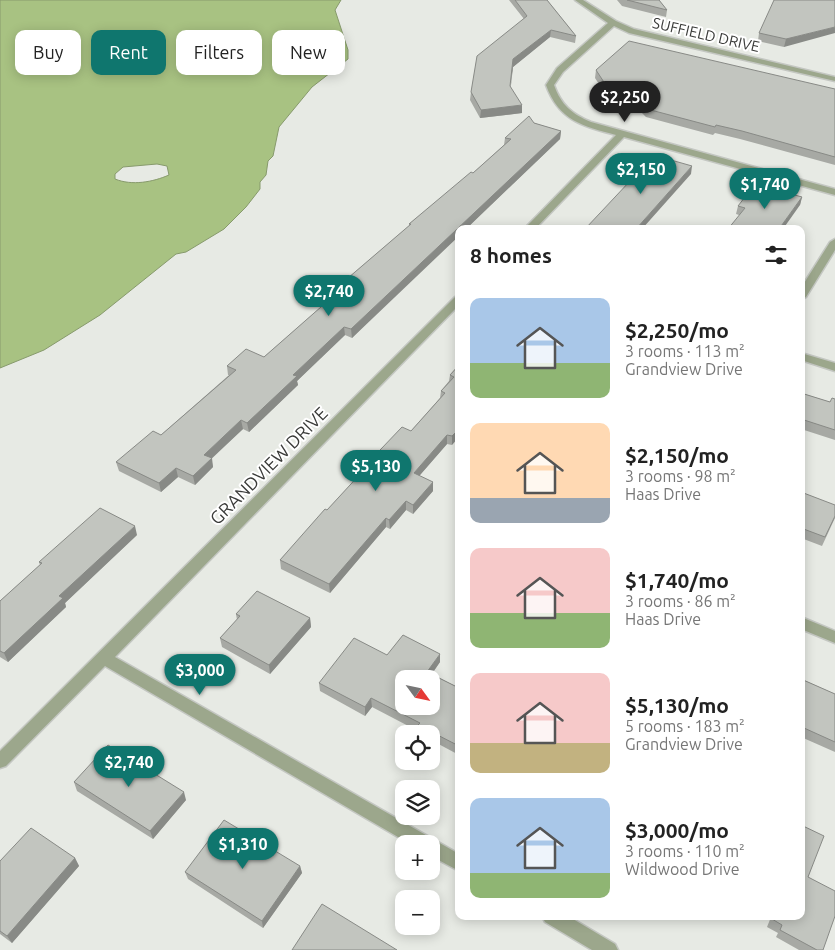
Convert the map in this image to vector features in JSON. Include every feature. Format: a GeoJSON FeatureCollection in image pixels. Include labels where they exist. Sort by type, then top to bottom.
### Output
{"type":"FeatureCollection","features":[{"type":"Feature","properties":{"kind":"street","name":"SUFFIELD DRIVE"},"geometry":{"type":"LineString","coordinates":[[578,0],[613,23],[658,38],[835,79]]}},
{"type":"Feature","properties":{"kind":"street"},"geometry":{"type":"LineString","coordinates":[[613,23],[560,70],[550,85],[552,96],[562,110],[582,122],[835,192]]}},
{"type":"Feature","properties":{"kind":"street"},"geometry":{"type":"LineString","coordinates":[[532,225],[622,134]]}},
{"type":"Feature","properties":{"kind":"street"},"geometry":{"type":"LineString","coordinates":[[805,291],[835,242]]}},
{"type":"Feature","properties":{"kind":"street","name":"GRANDVIEW DRIVE"},"geometry":{"type":"LineString","coordinates":[[0,761],[455,303]]}},
{"type":"Feature","properties":{"kind":"street"},"geometry":{"type":"LineString","coordinates":[[805,357],[835,367]]}},
{"type":"Feature","properties":{"kind":"street"},"geometry":{"type":"LineString","coordinates":[[805,625],[835,637]]}},
{"type":"Feature","properties":{"kind":"street"},"geometry":{"type":"LineString","coordinates":[[104,658],[410,835]]}},
{"type":"Feature","properties":{"kind":"street"},"geometry":{"type":"LineString","coordinates":[[440,852],[455,861]]}},
{"type":"Feature","properties":{"kind":"street"},"geometry":{"type":"LineString","coordinates":[[558,920],[609,950]]}},
{"type":"Feature","properties":{"kind":"shaded area"},"geometry":{"type":"Polygon","coordinates":[[[0,0],[341,0],[335,10],[342,30],[272,30],[272,75],[327,75],[312,87],[279,127],[273,156],[268,161],[266,175],[260,182],[260,189],[246,207],[224,229],[186,252],[176,254],[100,315],[44,350],[0,368],[0,0]],[[157,164],[123,167],[115,174],[115,179],[135,183],[156,180],[169,175],[167,166],[157,164]]]}},
{"type":"Feature","properties":{"kind":"shaded area"},"geometry":{"type":"Polygon","coordinates":[[[345,41],[348,50],[348,59],[345,61],[345,41]]]}},
{"type":"Feature","properties":{"kind":"building"},"geometry":{"type":"Polygon","coordinates":[[[515,0],[547,0],[576,36],[551,30],[513,59],[510,86],[522,105],[481,110],[471,92],[477,56],[527,16],[515,0]]]}},
{"type":"Feature","properties":{"kind":"building"},"geometry":{"type":"Polygon","coordinates":[[[627,0],[659,0],[667,10],[627,0]]]}},
{"type":"Feature","properties":{"kind":"building"},"geometry":{"type":"Polygon","coordinates":[[[774,0],[835,0],[835,27],[786,39],[759,33],[774,0]]]}},
{"type":"Feature","properties":{"kind":"building"},"geometry":{"type":"Polygon","coordinates":[[[629,41],[835,89],[835,157],[742,131],[716,125],[715,127],[647,109],[632,94],[613,96],[596,70],[629,41]]]}},
{"type":"Feature","properties":{"kind":"building"},"geometry":{"type":"Polygon","coordinates":[[[529,116],[534,123],[561,131],[461,225],[455,225],[455,231],[351,329],[344,327],[293,375],[297,376],[247,423],[241,420],[204,455],[212,458],[193,476],[176,468],[159,483],[116,462],[153,431],[161,435],[236,370],[227,366],[246,349],[264,357],[338,292],[334,290],[411,224],[409,224],[471,172],[473,173],[511,139],[505,138],[529,116]]]}},
{"type":"Feature","properties":{"kind":"building"},"geometry":{"type":"Polygon","coordinates":[[[657,156],[692,166],[640,225],[589,225],[646,164],[649,164],[657,156]]]}},
{"type":"Feature","properties":{"kind":"building"},"geometry":{"type":"Polygon","coordinates":[[[752,188],[770,193],[773,189],[802,197],[782,225],[731,225],[745,208],[738,206],[752,188]]]}},
{"type":"Feature","properties":{"kind":"building"},"geometry":{"type":"Polygon","coordinates":[[[455,369],[455,433],[452,436],[447,435],[414,473],[433,482],[413,505],[406,501],[389,520],[386,518],[329,584],[280,560],[402,427],[411,431],[445,393],[441,391],[454,377],[450,375],[455,369]]]}},
{"type":"Feature","properties":{"kind":"building"},"geometry":{"type":"Polygon","coordinates":[[[805,394],[830,402],[832,398],[835,399],[835,430],[805,420],[805,394]]]}},
{"type":"Feature","properties":{"kind":"building"},"geometry":{"type":"Polygon","coordinates":[[[805,494],[835,505],[835,516],[825,537],[805,530],[805,494]]]}},
{"type":"Feature","properties":{"kind":"building"},"geometry":{"type":"Polygon","coordinates":[[[100,508],[135,526],[59,596],[63,598],[4,653],[0,651],[0,601],[42,563],[39,562],[100,508]]]}},
{"type":"Feature","properties":{"kind":"building"},"geometry":{"type":"Polygon","coordinates":[[[257,591],[310,618],[269,665],[220,638],[240,616],[236,614],[257,591]]]}},
{"type":"Feature","properties":{"kind":"building"},"geometry":{"type":"Polygon","coordinates":[[[403,635],[440,654],[428,670],[395,670],[395,710],[371,698],[365,707],[319,683],[354,638],[387,655],[403,635]]]}},
{"type":"Feature","properties":{"kind":"building"},"geometry":{"type":"Polygon","coordinates":[[[440,678],[455,686],[455,744],[440,736],[440,725],[418,725],[420,723],[404,715],[440,715],[440,678]]]}},
{"type":"Feature","properties":{"kind":"building"},"geometry":{"type":"Polygon","coordinates":[[[805,681],[835,694],[835,742],[805,728],[805,681]]]}},
{"type":"Feature","properties":{"kind":"building"},"geometry":{"type":"Polygon","coordinates":[[[108,745],[184,792],[150,831],[74,782],[108,745]]]}},
{"type":"Feature","properties":{"kind":"building"},"geometry":{"type":"Polygon","coordinates":[[[224,820],[300,866],[262,921],[185,872],[224,820]]]}},
{"type":"Feature","properties":{"kind":"building"},"geometry":{"type":"Polygon","coordinates":[[[805,827],[824,836],[808,877],[835,891],[835,916],[823,950],[817,950],[780,930],[782,925],[774,920],[805,920],[805,827]]]}},
{"type":"Feature","properties":{"kind":"building"},"geometry":{"type":"Polygon","coordinates":[[[31,828],[75,858],[7,936],[0,931],[0,861],[31,828]]]}},
{"type":"Feature","properties":{"kind":"building"},"geometry":{"type":"Polygon","coordinates":[[[322,904],[397,950],[292,950],[322,904]]]}}]}
